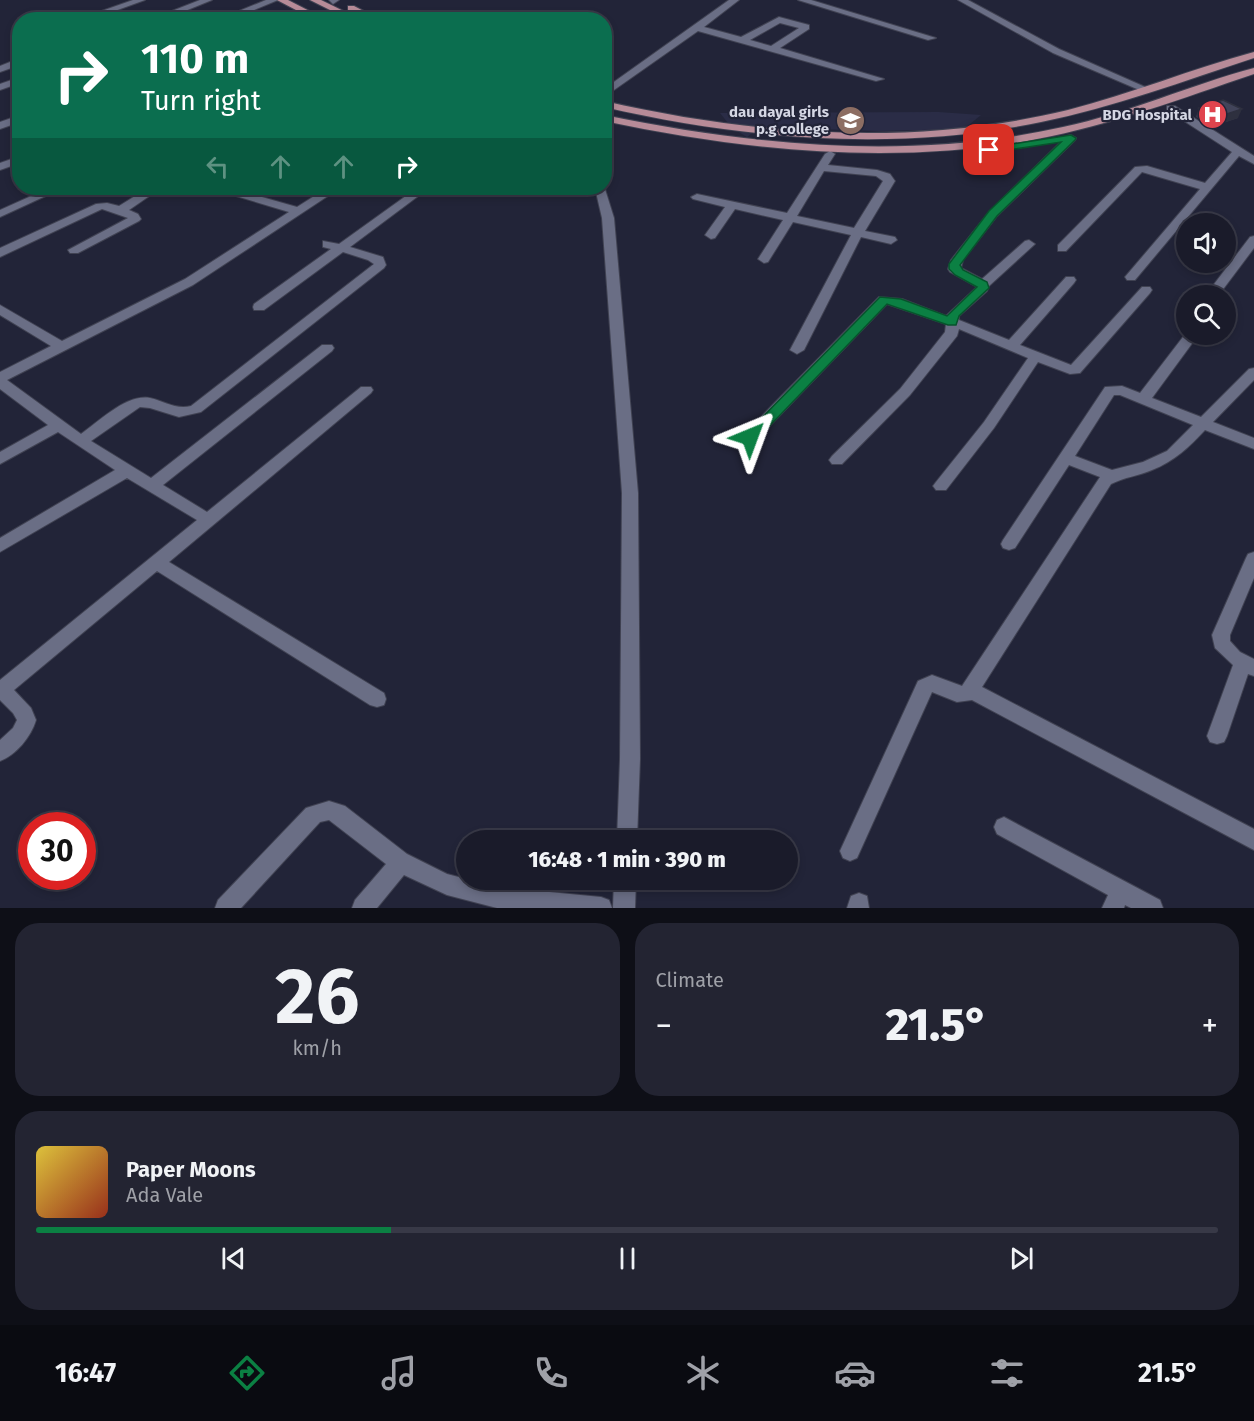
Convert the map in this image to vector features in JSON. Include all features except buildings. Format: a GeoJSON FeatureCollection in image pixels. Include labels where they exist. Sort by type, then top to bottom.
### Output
{"type":"FeatureCollection","features":[{"type":"Feature","properties":{"kind":"main road"},"geometry":{"type":"LineString","coordinates":[[281,0],[306,12]]}},
{"type":"Feature","properties":{"kind":"main road"},"geometry":{"type":"LineString","coordinates":[[293,0],[318,12]]}},
{"type":"Feature","properties":{"kind":"main road"},"geometry":{"type":"LineString","coordinates":[[314,0],[340,12]]}},
{"type":"Feature","properties":{"kind":"main road"},"geometry":{"type":"LineString","coordinates":[[333,0],[359,12]]}},
{"type":"Feature","properties":{"kind":"main road"},"geometry":{"type":"LineString","coordinates":[[612,106],[705,125],[788,134],[882,135],[988,129],[1051,117],[1147,90],[1254,55]]}},
{"type":"Feature","properties":{"kind":"main road"},"geometry":{"type":"LineString","coordinates":[[612,113],[669,124],[791,140],[939,139],[1055,123],[1113,107],[1254,60]]}},
{"type":"Feature","properties":{"kind":"main road"},"geometry":{"type":"LineString","coordinates":[[612,120],[663,132],[737,142],[811,148],[904,150],[1035,137],[1096,123],[1254,71]]}},
{"type":"Feature","properties":{"kind":"main road"},"geometry":{"type":"LineString","coordinates":[[612,128],[687,143],[759,151],[919,156],[1027,146],[1071,138],[1254,81]]}},
{"type":"Feature","properties":{"kind":"street"},"geometry":{"type":"LineString","coordinates":[[104,12],[141,0]]}},
{"type":"Feature","properties":{"kind":"street"},"geometry":{"type":"LineString","coordinates":[[175,12],[207,0]]}},
{"type":"Feature","properties":{"kind":"street"},"geometry":{"type":"LineString","coordinates":[[242,12],[274,0]]}},
{"type":"Feature","properties":{"kind":"street"},"geometry":{"type":"LineString","coordinates":[[612,88],[735,0]]}},
{"type":"Feature","properties":{"kind":"street"},"geometry":{"type":"LineString","coordinates":[[802,0],[931,38]]}},
{"type":"Feature","properties":{"kind":"street"},"geometry":{"type":"LineString","coordinates":[[962,0],[1056,51],[1147,90]]}},
{"type":"Feature","properties":{"kind":"street"},"geometry":{"type":"LineString","coordinates":[[743,40],[778,20],[806,27],[771,49]]}},
{"type":"Feature","properties":{"kind":"street"},"geometry":{"type":"LineString","coordinates":[[695,27],[879,79]]}},
{"type":"Feature","properties":{"kind":"street"},"geometry":{"type":"LineString","coordinates":[[1171,108],[1254,161]]}},
{"type":"Feature","properties":{"kind":"street"},"geometry":{"type":"LineString","coordinates":[[983,285],[959,273],[954,269],[954,264],[993,213],[1071,138]]}},
{"type":"Feature","properties":{"kind":"street"},"geometry":{"type":"LineString","coordinates":[[1131,277],[1238,151]]}},
{"type":"Feature","properties":{"kind":"street"},"geometry":{"type":"LineString","coordinates":[[764,259],[830,154]]}},
{"type":"Feature","properties":{"kind":"street"},"geometry":{"type":"LineString","coordinates":[[797,350],[858,232],[889,178],[877,173],[822,168]]}},
{"type":"Feature","properties":{"kind":"street"},"geometry":{"type":"LineString","coordinates":[[1062,248],[1139,169],[1147,169],[1206,188]]}},
{"type":"Feature","properties":{"kind":"street"},"geometry":{"type":"LineString","coordinates":[[0,214],[42,195]]}},
{"type":"Feature","properties":{"kind":"street"},"geometry":{"type":"LineString","coordinates":[[122,212],[145,195]]}},
{"type":"Feature","properties":{"kind":"street"},"geometry":{"type":"LineString","coordinates":[[244,195],[298,211]]}},
{"type":"Feature","properties":{"kind":"street"},"geometry":{"type":"LineString","coordinates":[[208,520],[81,441],[0,380],[204,273],[323,195]]}},
{"type":"Feature","properties":{"kind":"street"},"geometry":{"type":"LineString","coordinates":[[259,307],[414,195]]}},
{"type":"Feature","properties":{"kind":"street"},"geometry":{"type":"LineString","coordinates":[[603,195],[608,218],[630,493],[630,759],[627,830]]}},
{"type":"Feature","properties":{"kind":"street"},"geometry":{"type":"LineString","coordinates":[[697,197],[891,240]]}},
{"type":"Feature","properties":{"kind":"street"},"geometry":{"type":"LineString","coordinates":[[711,235],[732,205]]}},
{"type":"Feature","properties":{"kind":"street"},"geometry":{"type":"LineString","coordinates":[[0,253],[100,206],[107,206],[136,218],[75,250]]}},
{"type":"Feature","properties":{"kind":"street"},"geometry":{"type":"LineString","coordinates":[[1219,285],[1254,240]]}},
{"type":"Feature","properties":{"kind":"street"},"geometry":{"type":"LineString","coordinates":[[81,441],[136,403],[146,401],[180,414],[196,409],[380,265],[379,260],[372,257],[327,244]]}},
{"type":"Feature","properties":{"kind":"street"},"geometry":{"type":"LineString","coordinates":[[837,459],[905,392],[952,333],[953,315],[1029,244]]}},
{"type":"Feature","properties":{"kind":"street"},"geometry":{"type":"LineString","coordinates":[[1011,347],[1070,280]]}},
{"type":"Feature","properties":{"kind":"street"},"geometry":{"type":"LineString","coordinates":[[750,437],[884,300],[897,302],[952,322],[1064,369],[1075,369],[1146,290]]}},
{"type":"Feature","properties":{"kind":"street"},"geometry":{"type":"LineString","coordinates":[[0,309],[62,347]]}},
{"type":"Feature","properties":{"kind":"street"},"geometry":{"type":"LineString","coordinates":[[1143,399],[1185,345]]}},
{"type":"Feature","properties":{"kind":"street"},"geometry":{"type":"LineString","coordinates":[[151,486],[327,348]]}},
{"type":"Feature","properties":{"kind":"street"},"geometry":{"type":"LineString","coordinates":[[941,486],[989,425],[1035,357]]}},
{"type":"Feature","properties":{"kind":"street"},"geometry":{"type":"LineString","coordinates":[[850,851],[924,687],[932,683],[963,695],[970,690],[1106,480],[1172,456],[1254,372]]}},
{"type":"Feature","properties":{"kind":"street"},"geometry":{"type":"LineString","coordinates":[[0,752],[25,728],[27,717],[24,709],[1,689],[366,390]]}},
{"type":"Feature","properties":{"kind":"street"},"geometry":{"type":"LineString","coordinates":[[1009,544],[1110,390],[1122,391],[1254,444]]}},
{"type":"Feature","properties":{"kind":"street"},"geometry":{"type":"LineString","coordinates":[[0,459],[59,425]]}},
{"type":"Feature","properties":{"kind":"street"},"geometry":{"type":"LineString","coordinates":[[1065,458],[1112,476]]}},
{"type":"Feature","properties":{"kind":"street"},"geometry":{"type":"LineString","coordinates":[[0,546],[126,471]]}},
{"type":"Feature","properties":{"kind":"street"},"geometry":{"type":"LineString","coordinates":[[1217,736],[1249,666],[1224,650],[1221,635],[1254,558]]}},
{"type":"Feature","properties":{"kind":"street"},"geometry":{"type":"LineString","coordinates":[[156,562],[377,699]]}},
{"type":"Feature","properties":{"kind":"street"},"geometry":{"type":"LineString","coordinates":[[970,690],[1254,840]]}},
{"type":"Feature","properties":{"kind":"street"},"geometry":{"type":"LineString","coordinates":[[226,908],[314,815],[320,811],[330,810],[338,813],[401,862],[443,883],[496,903],[601,908]]}},
{"type":"Feature","properties":{"kind":"street"},"geometry":{"type":"LineString","coordinates":[[1004,827],[1117,900],[1152,908]]}},
{"type":"Feature","properties":{"kind":"street"},"geometry":{"type":"LineString","coordinates":[[363,908],[401,862]]}},
{"type":"Feature","properties":{"kind":"street"},"geometry":{"type":"LineString","coordinates":[[624,908],[625,890]]}},
{"type":"Feature","properties":{"kind":"shaded area","name":"dau dayal girls p.g college"},"geometry":{"type":"Polygon","coordinates":[[[939,112],[981,115],[964,129],[879,131],[760,127],[747,137],[732,128],[720,113],[939,112]]]}},
{"type":"Feature","properties":{"kind":"place","name":"BDG Hospital"},"geometry":{"type":"Point","coordinates":[1213,115]}},
{"type":"Feature","properties":{"kind":"place","name":"dau dayal girls p.g college"},"geometry":{"type":"Point","coordinates":[850,121]}},
{"type":"Feature","properties":{"kind":"route"},"geometry":{"type":"LineString","coordinates":[[750,437],[884,300],[897,302],[952,322],[953,315],[983,288],[979,282],[954,269],[954,264],[993,213],[1071,138],[989,150]]}}]}
